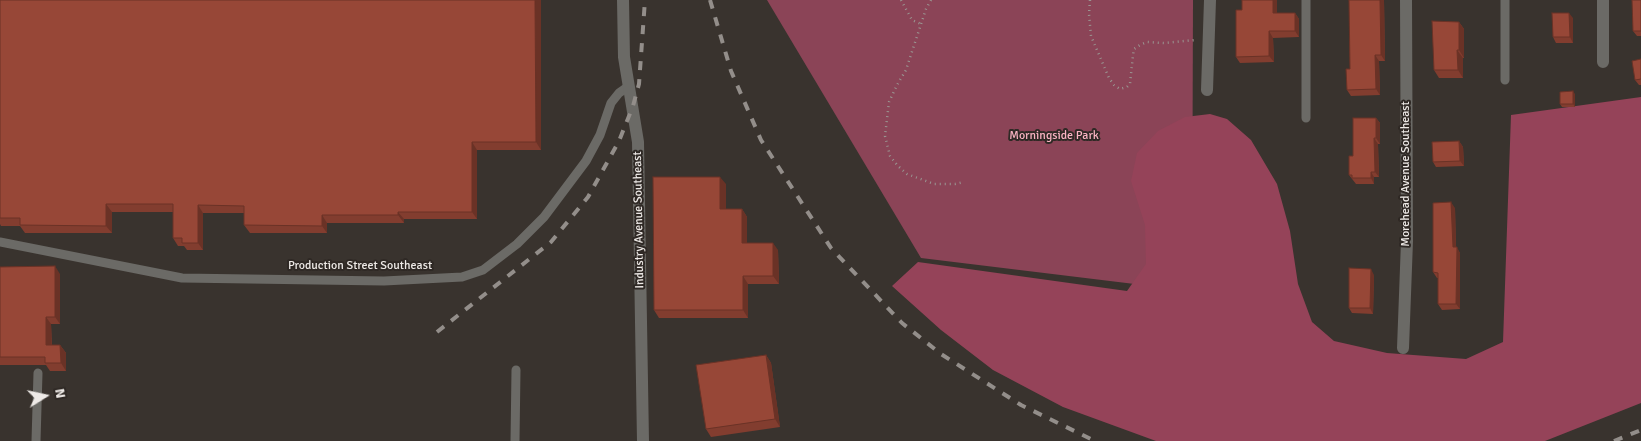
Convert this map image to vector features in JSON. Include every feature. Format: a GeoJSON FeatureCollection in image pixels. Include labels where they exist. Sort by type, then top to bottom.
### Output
{"type":"FeatureCollection","features":[{"type":"Feature","properties":{"kind":"street","name":"Industry Avenue Southeast"},"geometry":{"type":"LineString","coordinates":[[623,0],[624,57],[638,142],[643,441]]}},
{"type":"Feature","properties":{"kind":"street"},"geometry":{"type":"LineString","coordinates":[[1208,90],[1210,0]]}},
{"type":"Feature","properties":{"kind":"street","name":"Morehead Avenue Southeast"},"geometry":{"type":"LineString","coordinates":[[1403,348],[1407,241],[1406,0]]}},
{"type":"Feature","properties":{"kind":"street"},"geometry":{"type":"LineString","coordinates":[[1602,62],[1603,0]]}},
{"type":"Feature","properties":{"kind":"lane"},"geometry":{"type":"LineString","coordinates":[[1306,0],[1306,118]]}},
{"type":"Feature","properties":{"kind":"lane"},"geometry":{"type":"LineString","coordinates":[[1505,0],[1505,80]]}},
{"type":"Feature","properties":{"kind":"lane","name":"Production Street Southeast"},"geometry":{"type":"LineString","coordinates":[[0,242],[182,278],[384,281],[462,277],[483,270],[517,244],[544,217],[586,162],[600,135],[611,103],[619,93],[629,86]]}},
{"type":"Feature","properties":{"kind":"lane"},"geometry":{"type":"LineString","coordinates":[[515,441],[516,370]]}},
{"type":"Feature","properties":{"kind":"lane"},"geometry":{"type":"LineString","coordinates":[[36,441],[38,373]]}},
{"type":"Feature","properties":{"kind":"path"},"geometry":{"type":"LineString","coordinates":[[901,0],[912,20],[921,24]]}},
{"type":"Feature","properties":{"kind":"path"},"geometry":{"type":"LineString","coordinates":[[931,0],[906,70],[890,102],[885,136],[890,156],[907,174],[934,184],[964,182]]}},
{"type":"Feature","properties":{"kind":"path"},"geometry":{"type":"LineString","coordinates":[[1090,0],[1091,36],[1109,78],[1114,85],[1120,88],[1127,87],[1130,84],[1132,55],[1134,49],[1140,44],[1209,39]]}},
{"type":"Feature","properties":{"kind":"green space","name":"Morningside Park"},"geometry":{"type":"Polygon","coordinates":[[[767,0],[1193,0],[1192,291],[921,258],[767,0]]]}},
{"type":"Feature","properties":{"kind":"shaded area"},"geometry":{"type":"Polygon","coordinates":[[[1641,97],[1641,403],[1545,441],[1156,441],[1063,407],[993,370],[941,330],[892,286],[918,262],[1127,291],[1146,264],[1145,225],[1131,181],[1137,153],[1158,131],[1185,117],[1210,114],[1227,119],[1251,140],[1277,184],[1290,231],[1298,284],[1312,322],[1334,341],[1387,353],[1466,359],[1503,342],[1511,115],[1641,97]]]}},
{"type":"Feature","properties":{"kind":"building"},"geometry":{"type":"Polygon","coordinates":[[[0,0],[535,0],[536,142],[472,142],[472,212],[398,212],[398,215],[322,215],[322,226],[244,225],[244,206],[198,205],[198,243],[182,243],[182,238],[173,238],[173,204],[106,204],[106,226],[20,225],[20,218],[0,218],[0,0]]]}},
{"type":"Feature","properties":{"kind":"building"},"geometry":{"type":"Polygon","coordinates":[[[1242,0],[1273,0],[1273,13],[1295,13],[1295,31],[1269,31],[1269,56],[1236,57],[1236,10],[1242,10],[1242,0]]]}},
{"type":"Feature","properties":{"kind":"building"},"geometry":{"type":"Polygon","coordinates":[[[1349,0],[1380,0],[1381,55],[1375,55],[1376,89],[1347,90],[1346,69],[1350,69],[1349,0]]]}},
{"type":"Feature","properties":{"kind":"building"},"geometry":{"type":"Polygon","coordinates":[[[1632,0],[1641,0],[1641,31],[1633,31],[1632,0]]]}},
{"type":"Feature","properties":{"kind":"building"},"geometry":{"type":"Polygon","coordinates":[[[1552,13],[1569,13],[1570,37],[1553,37],[1552,13]]]}},
{"type":"Feature","properties":{"kind":"building"},"geometry":{"type":"Polygon","coordinates":[[[1432,21],[1459,22],[1458,70],[1434,70],[1432,21]]]}},
{"type":"Feature","properties":{"kind":"building"},"geometry":{"type":"Polygon","coordinates":[[[1641,59],[1641,79],[1635,80],[1632,61],[1641,59]]]}},
{"type":"Feature","properties":{"kind":"building"},"geometry":{"type":"Polygon","coordinates":[[[1573,91],[1573,104],[1560,104],[1560,92],[1573,91]]]}},
{"type":"Feature","properties":{"kind":"building"},"geometry":{"type":"Polygon","coordinates":[[[1353,118],[1376,118],[1376,138],[1374,138],[1375,172],[1371,172],[1371,178],[1352,178],[1352,175],[1349,175],[1349,156],[1353,156],[1353,118]]]}},
{"type":"Feature","properties":{"kind":"building"},"geometry":{"type":"Polygon","coordinates":[[[1459,141],[1460,161],[1433,162],[1432,142],[1459,141]]]}},
{"type":"Feature","properties":{"kind":"building"},"geometry":{"type":"Polygon","coordinates":[[[653,177],[720,177],[720,209],[742,209],[742,243],[773,243],[773,276],[743,276],[743,310],[654,310],[653,177]]]}},
{"type":"Feature","properties":{"kind":"building"},"geometry":{"type":"Polygon","coordinates":[[[1451,202],[1453,247],[1457,247],[1456,304],[1438,304],[1438,273],[1433,272],[1433,203],[1451,202]]]}},
{"type":"Feature","properties":{"kind":"building"},"geometry":{"type":"Polygon","coordinates":[[[55,266],[55,317],[46,317],[46,345],[60,345],[61,363],[45,363],[45,357],[0,357],[0,267],[55,266]]]}},
{"type":"Feature","properties":{"kind":"building"},"geometry":{"type":"Polygon","coordinates":[[[1349,268],[1371,269],[1370,308],[1349,308],[1349,268]]]}},
{"type":"Feature","properties":{"kind":"building"},"geometry":{"type":"Polygon","coordinates":[[[766,355],[775,419],[706,429],[696,365],[766,355]]]}},
{"type":"Feature","properties":{"kind":"railway"},"geometry":{"type":"LineString","coordinates":[[437,332],[551,242],[588,197],[619,141],[633,106],[639,84],[645,0]]}},
{"type":"Feature","properties":{"kind":"railway"},"geometry":{"type":"LineString","coordinates":[[710,0],[731,71],[761,140],[831,248],[902,323],[941,354],[1021,405],[1095,441]]}},
{"type":"Feature","properties":{"kind":"railway"},"geometry":{"type":"LineString","coordinates":[[1614,441],[1641,430]]}}]}
